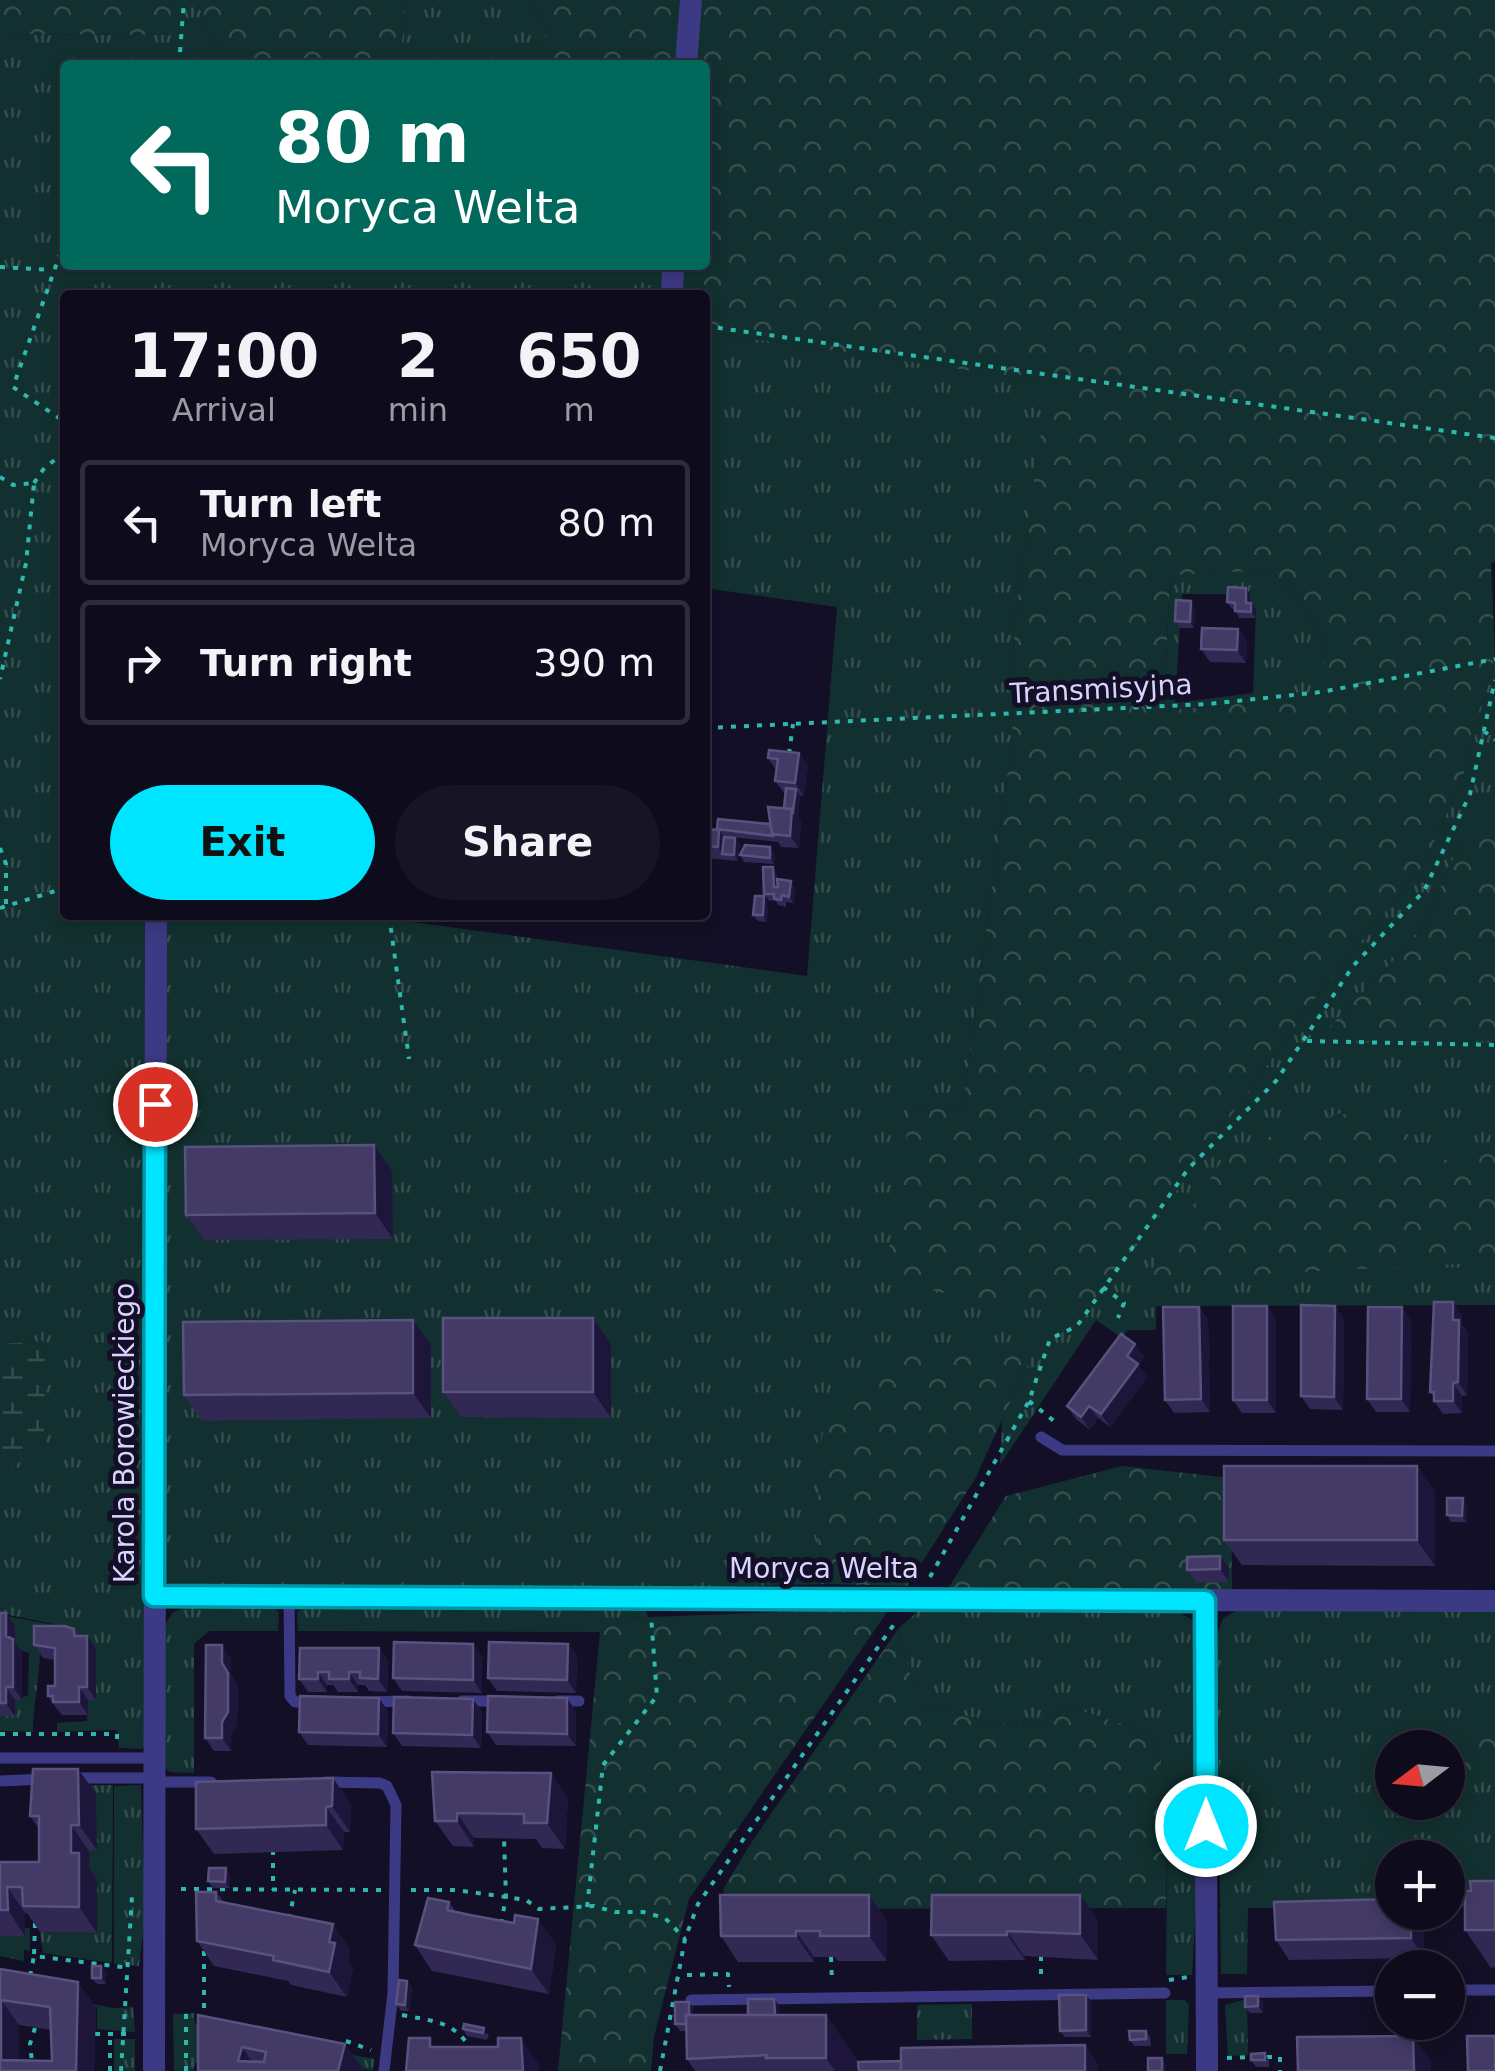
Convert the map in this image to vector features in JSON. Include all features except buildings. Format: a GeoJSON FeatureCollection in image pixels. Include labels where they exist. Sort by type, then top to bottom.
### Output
{"type":"FeatureCollection","features":[{"type":"Feature","properties":{"kind":"street"},"geometry":{"type":"LineString","coordinates":[[686,60],[691,0]]}},
{"type":"Feature","properties":{"kind":"street","name":"Karola Borowieckiego"},"geometry":{"type":"LineString","coordinates":[[154,2071],[156,920]]}},
{"type":"Feature","properties":{"kind":"street","name":"Moryca Welta"},"geometry":{"type":"LineString","coordinates":[[154,1596],[1495,1601]]}},
{"type":"Feature","properties":{"kind":"street"},"geometry":{"type":"LineString","coordinates":[[1205,1601],[1207,2071]]}},
{"type":"Feature","properties":{"kind":"lane"},"geometry":{"type":"LineString","coordinates":[[1041,1437],[1062,1450],[1495,1451]]}},
{"type":"Feature","properties":{"kind":"lane"},"geometry":{"type":"LineString","coordinates":[[288,1596],[290,1696],[295,1702],[333,1702]]}},
{"type":"Feature","properties":{"kind":"lane"},"geometry":{"type":"LineString","coordinates":[[352,1702],[428,1701]]}},
{"type":"Feature","properties":{"kind":"lane"},"geometry":{"type":"LineString","coordinates":[[447,1701],[522,1701]]}},
{"type":"Feature","properties":{"kind":"lane"},"geometry":{"type":"LineString","coordinates":[[542,1701],[580,1701]]}},
{"type":"Feature","properties":{"kind":"lane"},"geometry":{"type":"LineString","coordinates":[[0,1758],[234,1782]]}},
{"type":"Feature","properties":{"kind":"lane"},"geometry":{"type":"LineString","coordinates":[[0,1781],[155,1773]]}},
{"type":"Feature","properties":{"kind":"lane"},"geometry":{"type":"LineString","coordinates":[[312,1782],[380,1783],[394,1796],[390,2012],[384,2071]]}},
{"type":"Feature","properties":{"kind":"lane"},"geometry":{"type":"LineString","coordinates":[[1465,1990],[1495,1990]]}},
{"type":"Feature","properties":{"kind":"lane"},"geometry":{"type":"LineString","coordinates":[[1207,1993],[1375,1991]]}},
{"type":"Feature","properties":{"kind":"lane"},"geometry":{"type":"LineString","coordinates":[[691,2000],[1166,1994]]}},
{"type":"Feature","properties":{"kind":"path"},"geometry":{"type":"LineString","coordinates":[[179,60],[184,0]]}},
{"type":"Feature","properties":{"kind":"path"},"geometry":{"type":"LineString","coordinates":[[60,251],[13,387],[60,419]]}},
{"type":"Feature","properties":{"kind":"path"},"geometry":{"type":"LineString","coordinates":[[0,266],[51,270]]}},
{"type":"Feature","properties":{"kind":"path"},"geometry":{"type":"LineString","coordinates":[[710,327],[1495,438]]}},
{"type":"Feature","properties":{"kind":"path"},"geometry":{"type":"LineString","coordinates":[[0,679],[26,563],[34,483],[44,467],[60,457]]}},
{"type":"Feature","properties":{"kind":"path"},"geometry":{"type":"LineString","coordinates":[[0,478],[13,485],[34,483]]}},
{"type":"Feature","properties":{"kind":"path","name":"Transmisyjna"},"geometry":{"type":"LineString","coordinates":[[710,728],[1208,704],[1322,692],[1495,659]]}},
{"type":"Feature","properties":{"kind":"path"},"geometry":{"type":"LineString","coordinates":[[660,2071],[685,1938],[698,1904],[892,1626],[918,1599],[1029,1401],[1050,1339],[1077,1326],[1188,1169],[1276,1081],[1353,966],[1424,890],[1470,794],[1495,680]]}},
{"type":"Feature","properties":{"kind":"path"},"geometry":{"type":"LineString","coordinates":[[788,764],[794,722]]}},
{"type":"Feature","properties":{"kind":"path"},"geometry":{"type":"LineString","coordinates":[[1484,730],[1495,740]]}},
{"type":"Feature","properties":{"kind":"path"},"geometry":{"type":"LineString","coordinates":[[0,848],[6,864],[3,907],[60,890]]}},
{"type":"Feature","properties":{"kind":"path"},"geometry":{"type":"LineString","coordinates":[[390,920],[409,1059]]}},
{"type":"Feature","properties":{"kind":"path"},"geometry":{"type":"LineString","coordinates":[[1306,1041],[1495,1045]]}},
{"type":"Feature","properties":{"kind":"path"},"geometry":{"type":"LineString","coordinates":[[1104,1286],[1124,1303],[1118,1318]]}},
{"type":"Feature","properties":{"kind":"path"},"geometry":{"type":"LineString","coordinates":[[1029,1401],[1054,1421]]}},
{"type":"Feature","properties":{"kind":"path"},"geometry":{"type":"LineString","coordinates":[[587,1906],[603,1764],[656,1696],[650,1598]]}},
{"type":"Feature","properties":{"kind":"path"},"geometry":{"type":"LineString","coordinates":[[0,1734],[114,1734]]}},
{"type":"Feature","properties":{"kind":"path"},"geometry":{"type":"LineString","coordinates":[[499,1937],[506,1897],[504,1838]]}},
{"type":"Feature","properties":{"kind":"path"},"geometry":{"type":"LineString","coordinates":[[273,1850],[273,1890]]}},
{"type":"Feature","properties":{"kind":"path"},"geometry":{"type":"LineString","coordinates":[[181,1889],[195,1890]]}},
{"type":"Feature","properties":{"kind":"path"},"geometry":{"type":"LineString","coordinates":[[121,2071],[133,1890]]}},
{"type":"Feature","properties":{"kind":"path"},"geometry":{"type":"LineString","coordinates":[[288,1922],[296,1890]]}},
{"type":"Feature","properties":{"kind":"path"},"geometry":{"type":"LineString","coordinates":[[572,1909],[587,1906],[652,1914],[665,1918],[685,1938]]}},
{"type":"Feature","properties":{"kind":"path"},"geometry":{"type":"LineString","coordinates":[[30,1977],[35,1913]]}},
{"type":"Feature","properties":{"kind":"path"},"geometry":{"type":"LineString","coordinates":[[204,1945],[204,2018],[212,2018]]}},
{"type":"Feature","properties":{"kind":"path"},"geometry":{"type":"LineString","coordinates":[[34,1956],[114,1966]]}},
{"type":"Feature","properties":{"kind":"path"},"geometry":{"type":"LineString","coordinates":[[1041,1956],[1042,1984]]}},
{"type":"Feature","properties":{"kind":"path"},"geometry":{"type":"LineString","coordinates":[[831,1957],[832,1986]]}},
{"type":"Feature","properties":{"kind":"path"},"geometry":{"type":"LineString","coordinates":[[186,2010],[186,2071]]}},
{"type":"Feature","properties":{"kind":"path"},"geometry":{"type":"LineString","coordinates":[[390,2012],[455,2028],[478,2060]]}},
{"type":"Feature","properties":{"kind":"path"},"geometry":{"type":"LineString","coordinates":[[36,2028],[32,2034],[33,2069],[45,2068]]}},
{"type":"Feature","properties":{"kind":"path"},"geometry":{"type":"LineString","coordinates":[[19,2035],[32,2034]]}},
{"type":"Feature","properties":{"kind":"path"},"geometry":{"type":"LineString","coordinates":[[95,2034],[112,2034],[110,2071]]}},
{"type":"Feature","properties":{"kind":"path"},"geometry":{"type":"LineString","coordinates":[[346,2041],[386,2052]]}},
{"type":"Feature","properties":{"kind":"path"},"geometry":{"type":"LineString","coordinates":[[1248,2058],[1280,2057],[1280,2071]]}},
{"type":"Feature","properties":{"kind":"green space"},"geometry":{"type":"Polygon","coordinates":[[[0,0],[172,0],[169,35],[0,34],[0,0]]]}},
{"type":"Feature","properties":{"kind":"green space"},"geometry":{"type":"Polygon","coordinates":[[[172,0],[199,0],[210,37],[228,60],[60,60],[60,270],[671,270],[670,290],[60,290],[60,920],[405,920],[807,976],[837,607],[710,589],[710,333],[1049,382],[1014,626],[1012,740],[962,1110],[911,1107],[1087,1314],[1325,985],[1425,863],[1467,766],[1495,655],[1495,823],[1459,846],[1420,933],[1317,1040],[1495,1041],[1495,1305],[1156,1306],[1156,1330],[1128,1330],[1122,1338],[1096,1320],[1000,1465],[1002,1420],[1032,1355],[816,1535],[828,1584],[578,1590],[152,1587],[146,1744],[142,1749],[119,1748],[117,1730],[57,1732],[57,1723],[87,1721],[88,1700],[96,1699],[96,1650],[40,1649],[33,1732],[0,1731],[0,1716],[15,1716],[15,1700],[28,1695],[29,1653],[15,1649],[12,1621],[0,1621],[0,1615],[82,1630],[0,1613],[0,1470],[8,1470],[43,1391],[45,1342],[0,1344],[0,34],[168,35],[172,0]]]}},
{"type":"Feature","properties":{"kind":"green space"},"geometry":{"type":"Polygon","coordinates":[[[199,0],[406,0],[401,51],[395,60],[228,60],[210,37],[199,0]]]}},
{"type":"Feature","properties":{"kind":"green space"},"geometry":{"type":"Polygon","coordinates":[[[406,0],[530,0],[547,30],[538,60],[395,60],[401,51],[406,0]]]}},
{"type":"Feature","properties":{"kind":"green space"},"geometry":{"type":"Polygon","coordinates":[[[530,0],[687,0],[681,60],[538,60],[547,30],[530,0]]]}},
{"type":"Feature","properties":{"kind":"green space"},"geometry":{"type":"Polygon","coordinates":[[[697,0],[1495,0],[1495,562],[1491,563],[1495,655],[1467,766],[1425,863],[1325,985],[1087,1315],[884,1283],[911,1107],[962,1110],[1012,740],[1014,626],[1048,382],[710,333],[710,290],[677,290],[679,270],[710,270],[710,60],[692,60],[697,0]],[[1271,570],[1170,575],[1164,711],[1327,695],[1321,638],[1309,613],[1271,570]]]}},
{"type":"Feature","properties":{"kind":"green space"},"geometry":{"type":"Polygon","coordinates":[[[1271,570],[1316,625],[1324,653],[1328,696],[1164,711],[1170,574],[1271,570]],[[1182,594],[1175,703],[1253,693],[1256,610],[1232,594],[1182,594]]]}},
{"type":"Feature","properties":{"kind":"green space"},"geometry":{"type":"Polygon","coordinates":[[[1495,823],[1495,1041],[1316,1041],[1420,933],[1459,846],[1495,823]]]}},
{"type":"Feature","properties":{"kind":"green space"},"geometry":{"type":"Polygon","coordinates":[[[1340,1113],[1410,1135],[1433,1167],[1444,1164],[1468,1144],[1495,1145],[1495,1262],[1145,1280],[1228,1151],[1340,1113]]]}},
{"type":"Feature","properties":{"kind":"green space"},"geometry":{"type":"Polygon","coordinates":[[[45,1341],[44,1446],[8,1470],[0,1470],[0,1344],[45,1341]]]}},
{"type":"Feature","properties":{"kind":"green space"},"geometry":{"type":"Polygon","coordinates":[[[892,1352],[1032,1355],[975,1479],[907,1586],[828,1584],[816,1535],[822,1435],[892,1352]]]}},
{"type":"Feature","properties":{"kind":"green space"},"geometry":{"type":"Polygon","coordinates":[[[1122,1466],[1231,1478],[1232,1589],[947,1590],[1006,1496],[1122,1466]]]}},
{"type":"Feature","properties":{"kind":"green space"},"geometry":{"type":"Polygon","coordinates":[[[190,1606],[273,1607],[279,1612],[278,1631],[209,1631],[194,1644],[194,1773],[170,1772],[163,1766],[163,1628],[173,1612],[190,1606]]]}},
{"type":"Feature","properties":{"kind":"green space"},"geometry":{"type":"Polygon","coordinates":[[[302,1607],[645,1607],[648,1617],[622,1618],[600,1632],[298,1631],[297,1612],[302,1607]]]}},
{"type":"Feature","properties":{"kind":"green space"},"geometry":{"type":"Polygon","coordinates":[[[890,1608],[689,1899],[654,2037],[651,2071],[558,2071],[600,1632],[622,1618],[890,1608]]]}},
{"type":"Feature","properties":{"kind":"green space"},"geometry":{"type":"Polygon","coordinates":[[[1175,1610],[1194,1621],[1196,1640],[1196,1908],[1192,1975],[1166,1975],[1168,1782],[1149,1733],[1067,1706],[1038,1725],[994,1724],[925,1704],[911,1678],[898,1629],[918,1611],[1175,1610]]]}},
{"type":"Feature","properties":{"kind":"green space"},"geometry":{"type":"Polygon","coordinates":[[[1239,1610],[1495,1611],[1495,1907],[1465,1907],[1465,1840],[1375,1840],[1375,1907],[1248,1908],[1247,1974],[1221,1974],[1217,1635],[1223,1618],[1239,1610]]]}},
{"type":"Feature","properties":{"kind":"green space"},"geometry":{"type":"Polygon","coordinates":[[[898,1629],[911,1678],[926,1704],[995,1724],[1038,1725],[1067,1706],[1149,1733],[1168,1782],[1166,1908],[722,1909],[724,1888],[749,1846],[898,1629]]]}},
{"type":"Feature","properties":{"kind":"green space"},"geometry":{"type":"Polygon","coordinates":[[[1495,1722],[1495,1786],[1465,1767],[1465,1730],[1452,1730],[1495,1722]]]}},
{"type":"Feature","properties":{"kind":"green space"},"geometry":{"type":"Polygon","coordinates":[[[113,1785],[112,1963],[43,1953],[40,1932],[96,1933],[97,1880],[89,1879],[46,1786],[113,1785]]]}},
{"type":"Feature","properties":{"kind":"green space"},"geometry":{"type":"Polygon","coordinates":[[[141,1785],[145,1917],[139,1966],[114,1964],[114,1786],[141,1785]]]}},
{"type":"Feature","properties":{"kind":"green space"},"geometry":{"type":"Polygon","coordinates":[[[25,1928],[30,1928],[30,1951],[24,1950],[24,1961],[0,1956],[0,1936],[25,1936],[25,1928]]]}},
{"type":"Feature","properties":{"kind":"green space"},"geometry":{"type":"Polygon","coordinates":[[[0,1986],[113,2008],[133,2007],[135,2032],[97,2029],[97,2007],[0,1990],[0,1986]]]}},
{"type":"Feature","properties":{"kind":"green space"},"geometry":{"type":"Polygon","coordinates":[[[1247,1999],[1248,2055],[1228,2056],[1225,2005],[1247,1999]]]}},
{"type":"Feature","properties":{"kind":"green space"},"geometry":{"type":"Polygon","coordinates":[[[1166,2000],[1185,2000],[1189,2005],[1187,2054],[1166,2054],[1166,2000]]]}},
{"type":"Feature","properties":{"kind":"green space"},"geometry":{"type":"Polygon","coordinates":[[[972,2004],[972,2039],[917,2040],[917,2005],[972,2004]]]}},
{"type":"Feature","properties":{"kind":"green space"},"geometry":{"type":"Polygon","coordinates":[[[194,2013],[195,2024],[374,2059],[373,2071],[216,2038],[215,2062],[195,2063],[194,2071],[174,2071],[173,2014],[194,2013]]]}},
{"type":"Feature","properties":{"kind":"green space"},"geometry":{"type":"Polygon","coordinates":[[[114,2039],[135,2039],[135,2071],[114,2071],[114,2039]]]}},
{"type":"Feature","properties":{"kind":"route"},"geometry":{"type":"LineString","coordinates":[[155,1104],[154,1596],[1205,1601],[1206,1826]]}}]}
